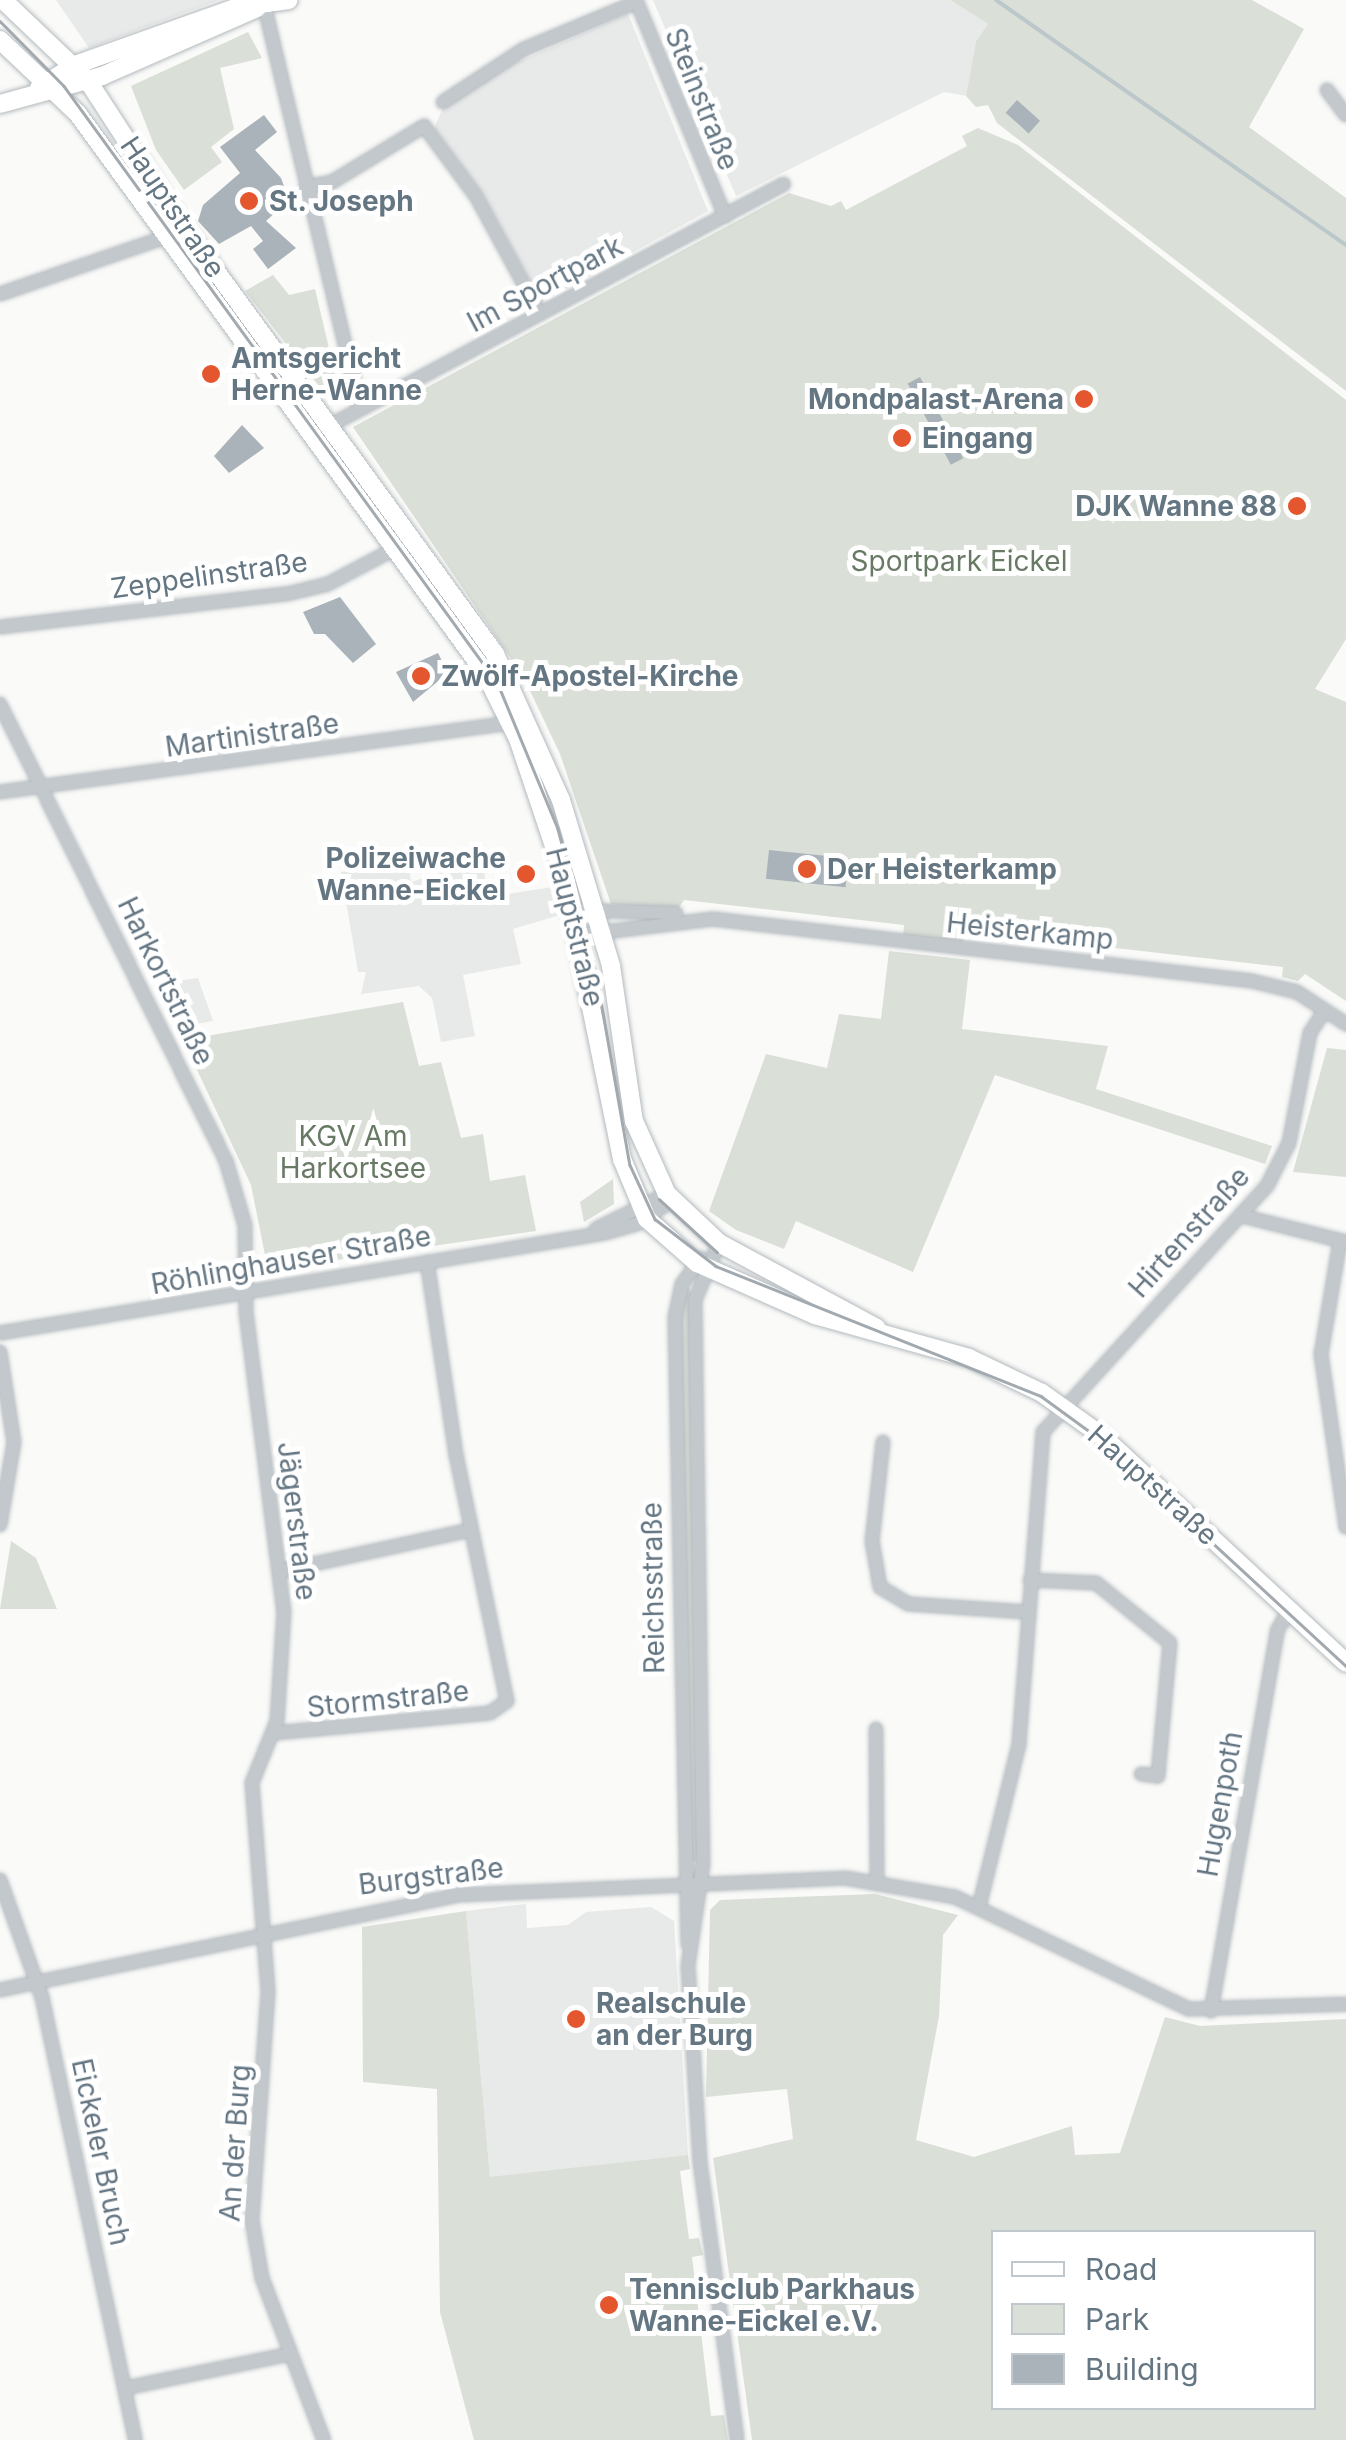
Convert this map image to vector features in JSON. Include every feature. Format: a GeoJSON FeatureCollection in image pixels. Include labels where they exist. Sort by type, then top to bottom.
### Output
{"type":"FeatureCollection","features":[{"type":"Feature","properties":{"kind":"street","name":"Hauptstraße"},"geometry":{"type":"LineString","coordinates":[[3,0],[88,81],[322,431],[394,550],[454,622],[510,723],[573,910],[642,1212],[702,1265],[815,1315],[877,1328],[997,1370],[1062,1406],[1346,1663]]}},
{"type":"Feature","properties":{"kind":"street"},"geometry":{"type":"LineString","coordinates":[[0,104],[46,85],[75,66],[238,7],[289,0]]}},
{"type":"Feature","properties":{"kind":"street"},"geometry":{"type":"LineString","coordinates":[[443,102],[524,49],[636,1]]}},
{"type":"Feature","properties":{"kind":"street","name":"Steinstraße"},"geometry":{"type":"LineString","coordinates":[[636,1],[725,216]]}},
{"type":"Feature","properties":{"kind":"street"},"geometry":{"type":"LineString","coordinates":[[46,85],[88,81],[261,5]]}},
{"type":"Feature","properties":{"kind":"street"},"geometry":{"type":"LineString","coordinates":[[261,5],[360,406]]}},
{"type":"Feature","properties":{"kind":"street","name":"Hauptstraße"},"geometry":{"type":"LineString","coordinates":[[0,40],[46,85],[322,431],[412,537],[513,688],[561,800],[603,931],[634,1120],[669,1198],[716,1242],[877,1328]]}},
{"type":"Feature","properties":{"kind":"street"},"geometry":{"type":"LineString","coordinates":[[1327,90],[1346,115]]}},
{"type":"Feature","properties":{"kind":"street"},"geometry":{"type":"LineString","coordinates":[[306,188],[332,182],[419,124],[476,196],[540,314]]}},
{"type":"Feature","properties":{"kind":"street","name":"Im Sportpark"},"geometry":{"type":"LineString","coordinates":[[322,431],[360,406],[784,184]]}},
{"type":"Feature","properties":{"kind":"street"},"geometry":{"type":"LineString","coordinates":[[0,294],[168,236]]}},
{"type":"Feature","properties":{"kind":"street","name":"Zeppelinstraße"},"geometry":{"type":"LineString","coordinates":[[0,627],[287,594],[394,550],[412,537]]}},
{"type":"Feature","properties":{"kind":"street","name":"Harkortstraße"},"geometry":{"type":"LineString","coordinates":[[0,704],[236,1183],[246,1224],[245,1291]]}},
{"type":"Feature","properties":{"kind":"street","name":"Martinistraße"},"geometry":{"type":"LineString","coordinates":[[0,792],[510,723]]}},
{"type":"Feature","properties":{"kind":"street","name":"Heisterkamp"},"geometry":{"type":"LineString","coordinates":[[573,910],[698,918],[1259,982],[1325,1010],[1346,1024]]}},
{"type":"Feature","properties":{"kind":"street","name":"Heisterkamp"},"geometry":{"type":"LineString","coordinates":[[579,935],[698,918]]}},
{"type":"Feature","properties":{"kind":"street","name":"Hirtenstraße"},"geometry":{"type":"LineString","coordinates":[[979,1907],[1019,1744],[1038,1453],[1062,1406],[1242,1216],[1290,1143],[1310,1033],[1325,1010]]}},
{"type":"Feature","properties":{"kind":"street","name":"Röhlinghauser Straße"},"geometry":{"type":"LineString","coordinates":[[0,1332],[590,1233],[669,1198]]}},
{"type":"Feature","properties":{"kind":"street"},"geometry":{"type":"LineString","coordinates":[[1242,1216],[1343,1241],[1321,1354],[1346,1526]]}},
{"type":"Feature","properties":{"kind":"street","name":"Reichsstraße"},"geometry":{"type":"LineString","coordinates":[[716,1242],[674,1317],[681,1885],[700,2162],[736,2440]]}},
{"type":"Feature","properties":{"kind":"street","name":"Stormstraße"},"geometry":{"type":"LineString","coordinates":[[274,1734],[502,1709],[508,1691],[471,1530],[427,1262]]}},
{"type":"Feature","properties":{"kind":"street","name":"Reichsstraße"},"geometry":{"type":"LineString","coordinates":[[688,1944],[699,1885],[695,1300],[702,1265]]}},
{"type":"Feature","properties":{"kind":"street","name":"Jägerstraße"},"geometry":{"type":"LineString","coordinates":[[245,1291],[280,1571],[274,1734],[252,1783],[267,1930]]}},
{"type":"Feature","properties":{"kind":"street"},"geometry":{"type":"LineString","coordinates":[[0,1352],[14,1442],[0,1525]]}},
{"type":"Feature","properties":{"kind":"street"},"geometry":{"type":"LineString","coordinates":[[883,1442],[872,1540],[880,1588],[908,1604],[1028,1612]]}},
{"type":"Feature","properties":{"kind":"street"},"geometry":{"type":"LineString","coordinates":[[280,1571],[471,1530]]}},
{"type":"Feature","properties":{"kind":"street"},"geometry":{"type":"LineString","coordinates":[[1030,1580],[1096,1583],[1170,1644],[1158,1776],[1141,1774]]}},
{"type":"Feature","properties":{"kind":"street","name":"Hugenpoth"},"geometry":{"type":"LineString","coordinates":[[1211,2011],[1276,1631],[1289,1610]]}},
{"type":"Feature","properties":{"kind":"street"},"geometry":{"type":"LineString","coordinates":[[876,1729],[878,1880]]}},
{"type":"Feature","properties":{"kind":"street","name":"Eickeler Bruch"},"geometry":{"type":"LineString","coordinates":[[0,1880],[36,1982],[135,2440]]}},
{"type":"Feature","properties":{"kind":"street","name":"Burgstraße"},"geometry":{"type":"LineString","coordinates":[[0,1990],[267,1930],[458,1894],[878,1880],[979,1907],[1170,2002],[1211,2011],[1346,2004]]}},
{"type":"Feature","properties":{"kind":"street","name":"An der Burg"},"geometry":{"type":"LineString","coordinates":[[267,1930],[252,2220],[290,2354],[324,2440]]}},
{"type":"Feature","properties":{"kind":"street"},"geometry":{"type":"LineString","coordinates":[[126,2388],[290,2354]]}},
{"type":"Feature","properties":{"kind":"shaded area"},"geometry":{"type":"Polygon","coordinates":[[[56,0],[219,0],[89,48],[56,0]]]}},
{"type":"Feature","properties":{"kind":"shaded area"},"geometry":{"type":"Polygon","coordinates":[[[653,0],[950,0],[988,24],[976,41],[966,96],[944,92],[736,196],[653,0]]]}},
{"type":"Feature","properties":{"kind":"shaded area"},"geometry":{"type":"Polygon","coordinates":[[[628,14],[708,211],[542,302],[483,194],[434,128],[445,103],[490,74],[628,14]]]}},
{"type":"Feature","properties":{"kind":"shaded area"},"geometry":{"type":"Polygon","coordinates":[[[408,861],[411,882],[446,871],[484,872],[488,897],[552,887],[560,915],[513,929],[521,964],[463,975],[475,1036],[441,1042],[432,998],[419,986],[361,994],[366,972],[358,972],[341,872],[408,861]]]}},
{"type":"Feature","properties":{"kind":"shaded area"},"geometry":{"type":"Polygon","coordinates":[[[198,978],[213,1021],[178,1027],[156,984],[198,978]]]}},
{"type":"Feature","properties":{"kind":"shaded area","name":"Realschule an der Burg"},"geometry":{"type":"Polygon","coordinates":[[[526,1904],[527,1928],[568,1925],[586,1912],[651,1907],[674,1921],[688,2155],[490,2178],[466,1911],[526,1904]]]}},
{"type":"Feature","properties":{"kind":"green space"},"geometry":{"type":"Polygon","coordinates":[[[950,0],[1252,0],[1304,29],[1249,127],[1346,198],[1346,391],[997,123],[988,105],[976,107],[966,96],[976,41],[988,24],[950,0]]]}},
{"type":"Feature","properties":{"kind":"green space"},"geometry":{"type":"Polygon","coordinates":[[[248,32],[262,58],[220,68],[234,129],[211,147],[222,162],[184,190],[156,150],[131,86],[248,32]]]}},
{"type":"Feature","properties":{"kind":"green space","name":"Sportpark Eickel"},"geometry":{"type":"Polygon","coordinates":[[[978,128],[1018,145],[1346,400],[1346,639],[1315,689],[1346,702],[1346,1001],[1305,974],[1298,981],[1282,977],[1283,967],[965,931],[963,942],[903,936],[904,925],[684,900],[678,909],[611,904],[560,754],[524,678],[353,427],[789,193],[831,206],[841,201],[846,210],[967,146],[962,136],[978,128]]]}},
{"type":"Feature","properties":{"kind":"green space"},"geometry":{"type":"Polygon","coordinates":[[[273,275],[289,295],[315,289],[340,395],[333,404],[245,291],[273,275]]]}},
{"type":"Feature","properties":{"kind":"green space"},"geometry":{"type":"Polygon","coordinates":[[[889,951],[970,960],[962,1029],[1108,1046],[1096,1089],[1272,1146],[1265,1164],[995,1075],[913,1272],[796,1221],[784,1249],[736,1230],[709,1211],[766,1054],[827,1068],[839,1014],[881,1019],[889,951]]]}},
{"type":"Feature","properties":{"kind":"green space","name":"KGV Am Harkortsee"},"geometry":{"type":"Polygon","coordinates":[[[403,1002],[419,1066],[441,1062],[461,1138],[483,1134],[490,1181],[525,1175],[536,1231],[268,1270],[251,1185],[183,1040],[403,1002]]]}},
{"type":"Feature","properties":{"kind":"green space"},"geometry":{"type":"Polygon","coordinates":[[[1327,1048],[1346,1050],[1346,1177],[1293,1172],[1327,1048]]]}},
{"type":"Feature","properties":{"kind":"green space"},"geometry":{"type":"Polygon","coordinates":[[[613,1179],[614,1204],[584,1222],[580,1202],[613,1179]]]}},
{"type":"Feature","properties":{"kind":"green space"},"geometry":{"type":"Polygon","coordinates":[[[688,1286],[699,1861],[688,1861],[680,1309],[688,1286]]]}},
{"type":"Feature","properties":{"kind":"green space"},"geometry":{"type":"Polygon","coordinates":[[[11,1541],[36,1558],[57,1609],[0,1609],[11,1541]]]}},
{"type":"Feature","properties":{"kind":"green space"},"geometry":{"type":"Polygon","coordinates":[[[875,1894],[958,1915],[943,1935],[939,2016],[916,2140],[974,2157],[1072,2126],[1075,2155],[1120,2153],[1165,2017],[1200,2026],[1346,2019],[1346,2440],[752,2440],[713,2158],[793,2139],[787,2089],[706,2097],[710,1910],[720,1900],[875,1894]]]}},
{"type":"Feature","properties":{"kind":"green space"},"geometry":{"type":"Polygon","coordinates":[[[466,1911],[490,2177],[688,2155],[690,2169],[680,2171],[689,2239],[699,2238],[703,2255],[692,2257],[711,2416],[724,2415],[728,2440],[474,2440],[440,2312],[437,2089],[363,2082],[362,1927],[466,1911]]]}},
{"type":"Feature","properties":{"kind":"building"},"geometry":{"type":"Polygon","coordinates":[[[1017,100],[1040,121],[1029,133],[1006,113],[1017,100]]]}},
{"type":"Feature","properties":{"kind":"building"},"geometry":{"type":"Polygon","coordinates":[[[264,115],[277,132],[255,150],[281,178],[289,200],[266,221],[296,248],[268,269],[253,249],[263,241],[251,226],[219,244],[198,221],[203,205],[240,173],[220,147],[264,115]]]}},
{"type":"Feature","properties":{"kind":"building"},"geometry":{"type":"Polygon","coordinates":[[[920,377],[963,458],[951,465],[908,384],[920,377]]]}},
{"type":"Feature","properties":{"kind":"building"},"geometry":{"type":"Polygon","coordinates":[[[242,425],[264,448],[229,473],[214,456],[242,425]]]}},
{"type":"Feature","properties":{"kind":"building"},"geometry":{"type":"Polygon","coordinates":[[[340,597],[376,644],[353,663],[325,634],[314,634],[303,612],[340,597]]]}},
{"type":"Feature","properties":{"kind":"building","name":"Zwölf-Apostel-Kirche"},"geometry":{"type":"Polygon","coordinates":[[[438,653],[448,673],[413,702],[396,672],[438,653]]]}},
{"type":"Feature","properties":{"kind":"building","name":"Der Heisterkamp"},"geometry":{"type":"Polygon","coordinates":[[[769,850],[849,858],[846,887],[766,879],[769,850]]]}},
{"type":"Feature","properties":{"kind":"waterway"},"geometry":{"type":"LineString","coordinates":[[996,0],[1346,245]]}},
{"type":"Feature","properties":{"kind":"tram line"},"geometry":{"type":"LineString","coordinates":[[0,21],[64,86],[498,684],[558,829],[596,973],[630,1165],[655,1219],[716,1266],[1041,1396],[1100,1439],[1346,1666]]}},
{"type":"Feature","properties":{"kind":"tram line"},"geometry":{"type":"LineString","coordinates":[[659,1199],[717,1252]]}},
{"type":"Feature","properties":{"kind":"place","name":"St. Joseph"},"geometry":{"type":"Point","coordinates":[249,201]}},
{"type":"Feature","properties":{"kind":"place","name":"Amtsgericht Herne-Wanne"},"geometry":{"type":"Point","coordinates":[211,374]}},
{"type":"Feature","properties":{"kind":"place","name":"Mondpalast-Arena"},"geometry":{"type":"Point","coordinates":[1084,399]}},
{"type":"Feature","properties":{"kind":"place","name":"Eingang"},"geometry":{"type":"Point","coordinates":[902,438]}},
{"type":"Feature","properties":{"kind":"place","name":"DJK Wanne 88"},"geometry":{"type":"Point","coordinates":[1297,506]}},
{"type":"Feature","properties":{"kind":"place","name":"Zwölf-Apostel-Kirche"},"geometry":{"type":"Point","coordinates":[421,676]}},
{"type":"Feature","properties":{"kind":"place","name":"Der Heisterkamp"},"geometry":{"type":"Point","coordinates":[807,869]}},
{"type":"Feature","properties":{"kind":"place","name":"Polizeiwache Wanne-Eickel"},"geometry":{"type":"Point","coordinates":[526,874]}},
{"type":"Feature","properties":{"kind":"place","name":"Realschule an der Burg"},"geometry":{"type":"Point","coordinates":[576,2019]}},
{"type":"Feature","properties":{"kind":"place","name":"Tennisclub Parkhaus Wanne-Eickel e.V."},"geometry":{"type":"Point","coordinates":[609,2305]}}]}
